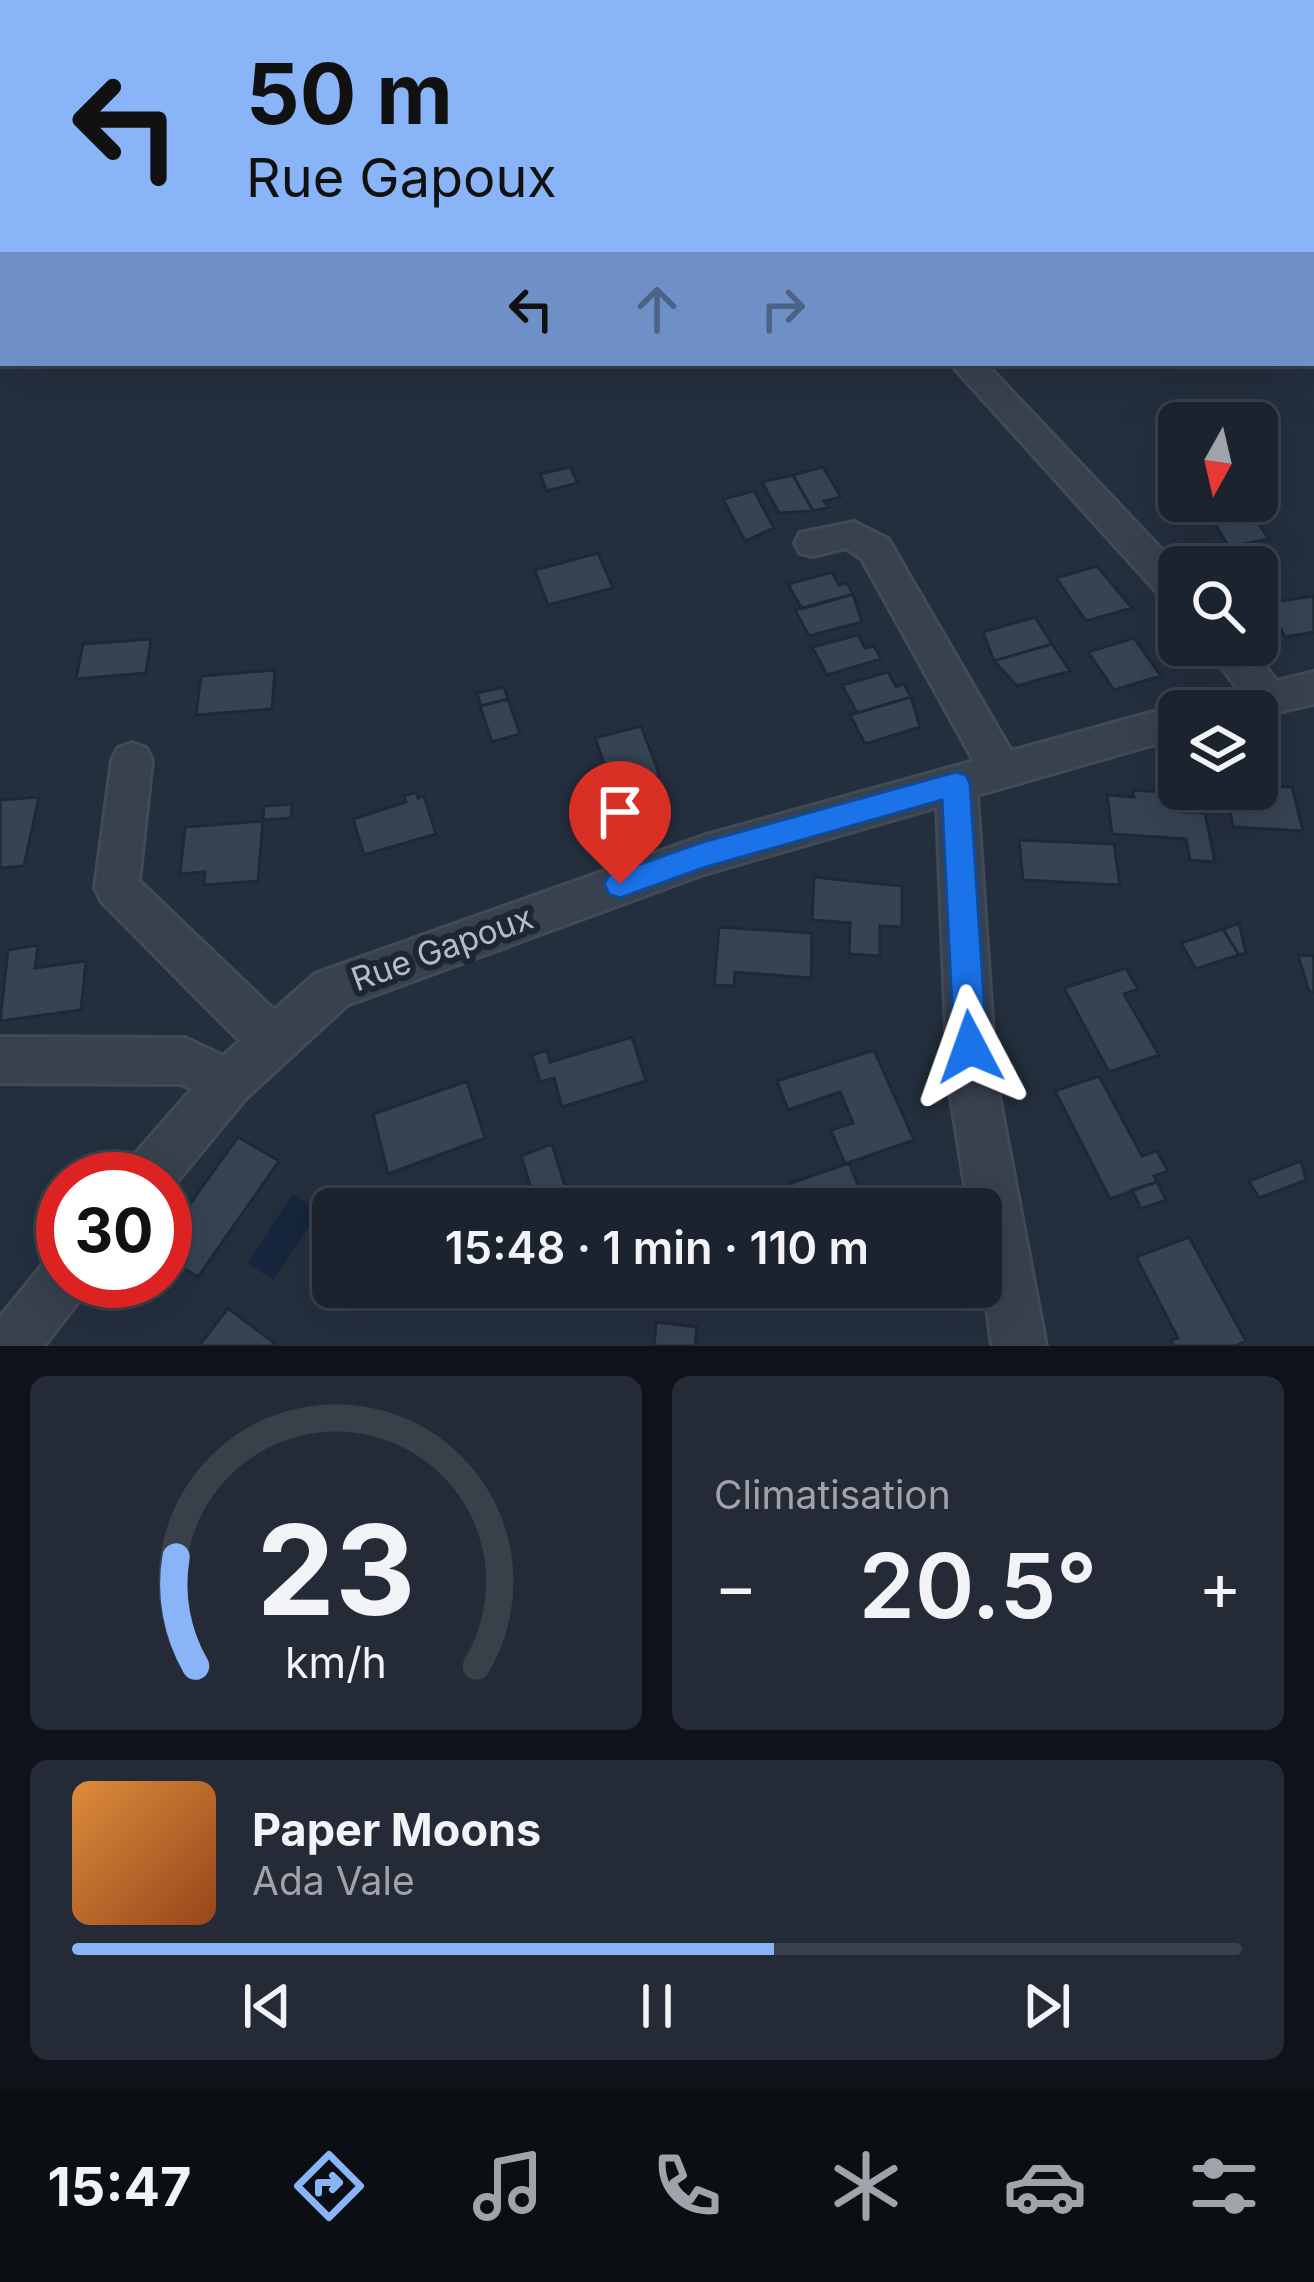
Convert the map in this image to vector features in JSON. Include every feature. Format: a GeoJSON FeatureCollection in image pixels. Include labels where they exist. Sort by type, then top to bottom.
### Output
{"type":"FeatureCollection","features":[{"type":"Feature","properties":{"kind":"street"},"geometry":{"type":"LineString","coordinates":[[969,366],[1158,569]]}},
{"type":"Feature","properties":{"kind":"street"},"geometry":{"type":"LineString","coordinates":[[813,543],[849,532],[866,538],[1001,771]]}},
{"type":"Feature","properties":{"kind":"street"},"geometry":{"type":"LineString","coordinates":[[1241,666],[1261,690]]}},
{"type":"Feature","properties":{"kind":"street"},"geometry":{"type":"LineString","coordinates":[[1278,694],[1314,688]]}},
{"type":"Feature","properties":{"kind":"street","name":"Rue Gapoux"},"geometry":{"type":"LineString","coordinates":[[170,1152],[228,1083],[331,989],[703,855],[1158,727]]}},
{"type":"Feature","properties":{"kind":"street"},"geometry":{"type":"LineString","coordinates":[[132,760],[117,888],[274,1041]]}},
{"type":"Feature","properties":{"kind":"street"},"geometry":{"type":"LineString","coordinates":[[956,784],[966,1008],[978,1124],[1016,1294],[1019,1346]]}},
{"type":"Feature","properties":{"kind":"street"},"geometry":{"type":"LineString","coordinates":[[0,1060],[185,1061],[228,1083]]}},
{"type":"Feature","properties":{"kind":"street"},"geometry":{"type":"LineString","coordinates":[[10,1346],[41,1308]]}},
{"type":"Feature","properties":{"kind":"water"},"geometry":{"type":"Polygon","coordinates":[[[293,1194],[312,1206],[312,1223],[273,1280],[247,1263],[293,1194]]]}},
{"type":"Feature","properties":{"kind":"building"},"geometry":{"type":"Polygon","coordinates":[[[570,467],[578,483],[547,491],[540,474],[570,467]]]}},
{"type":"Feature","properties":{"kind":"building"},"geometry":{"type":"Polygon","coordinates":[[[823,467],[841,497],[824,501],[828,507],[813,511],[793,475],[823,467]]]}},
{"type":"Feature","properties":{"kind":"building"},"geometry":{"type":"Polygon","coordinates":[[[793,475],[813,511],[779,513],[762,482],[793,475]]]}},
{"type":"Feature","properties":{"kind":"building"},"geometry":{"type":"Polygon","coordinates":[[[754,491],[774,528],[745,541],[723,499],[754,491]]]}},
{"type":"Feature","properties":{"kind":"building"},"geometry":{"type":"Polygon","coordinates":[[[1214,522],[1257,522],[1269,539],[1234,546],[1228,546],[1214,522]]]}},
{"type":"Feature","properties":{"kind":"building"},"geometry":{"type":"Polygon","coordinates":[[[598,553],[613,588],[548,605],[535,570],[598,553]]]}},
{"type":"Feature","properties":{"kind":"building"},"geometry":{"type":"Polygon","coordinates":[[[1097,566],[1132,608],[1086,621],[1056,578],[1097,566]]]}},
{"type":"Feature","properties":{"kind":"building"},"geometry":{"type":"Polygon","coordinates":[[[832,572],[839,585],[847,583],[853,594],[802,609],[788,584],[832,572]]]}},
{"type":"Feature","properties":{"kind":"building"},"geometry":{"type":"Polygon","coordinates":[[[853,594],[862,622],[809,636],[795,610],[853,594]]]}},
{"type":"Feature","properties":{"kind":"building"},"geometry":{"type":"Polygon","coordinates":[[[1314,596],[1314,632],[1285,637],[1278,624],[1278,601],[1314,596]]]}},
{"type":"Feature","properties":{"kind":"building"},"geometry":{"type":"Polygon","coordinates":[[[1035,617],[1052,644],[994,661],[983,632],[1035,617]]]}},
{"type":"Feature","properties":{"kind":"building"},"geometry":{"type":"Polygon","coordinates":[[[858,635],[865,648],[874,646],[881,659],[827,675],[812,647],[858,635]]]}},
{"type":"Feature","properties":{"kind":"building"},"geometry":{"type":"Polygon","coordinates":[[[1134,638],[1161,676],[1114,690],[1088,652],[1134,638]]]}},
{"type":"Feature","properties":{"kind":"building"},"geometry":{"type":"Polygon","coordinates":[[[151,639],[146,673],[76,679],[83,644],[151,639]]]}},
{"type":"Feature","properties":{"kind":"building"},"geometry":{"type":"Polygon","coordinates":[[[1052,644],[1070,671],[1017,686],[994,661],[1052,644]]]}},
{"type":"Feature","properties":{"kind":"building"},"geometry":{"type":"Polygon","coordinates":[[[275,670],[272,709],[196,715],[201,676],[275,670]]]}},
{"type":"Feature","properties":{"kind":"building"},"geometry":{"type":"Polygon","coordinates":[[[888,672],[896,687],[904,684],[911,697],[857,713],[842,685],[888,672]]]}},
{"type":"Feature","properties":{"kind":"building"},"geometry":{"type":"Polygon","coordinates":[[[504,687],[508,699],[481,706],[477,693],[504,687]]]}},
{"type":"Feature","properties":{"kind":"building"},"geometry":{"type":"Polygon","coordinates":[[[911,697],[920,727],[865,744],[850,715],[911,697]]]}},
{"type":"Feature","properties":{"kind":"building"},"geometry":{"type":"Polygon","coordinates":[[[508,699],[520,734],[492,742],[480,706],[508,699]]]}},
{"type":"Feature","properties":{"kind":"building"},"geometry":{"type":"Polygon","coordinates":[[[641,726],[660,776],[613,789],[595,738],[641,726]]]}},
{"type":"Feature","properties":{"kind":"building"},"geometry":{"type":"Polygon","coordinates":[[[1278,786],[1292,787],[1303,831],[1233,827],[1230,810],[1278,810],[1278,786]]]}},
{"type":"Feature","properties":{"kind":"building"},"geometry":{"type":"Polygon","coordinates":[[[1133,790],[1158,792],[1158,810],[1205,813],[1215,862],[1190,860],[1186,839],[1112,834],[1107,795],[1134,797],[1133,790]]]}},
{"type":"Feature","properties":{"kind":"building"},"geometry":{"type":"Polygon","coordinates":[[[416,792],[418,798],[424,796],[436,834],[364,855],[353,819],[406,802],[404,796],[416,792]]]}},
{"type":"Feature","properties":{"kind":"building"},"geometry":{"type":"Polygon","coordinates":[[[39,797],[24,866],[0,868],[0,800],[39,797]]]}},
{"type":"Feature","properties":{"kind":"building"},"geometry":{"type":"Polygon","coordinates":[[[292,804],[291,818],[263,820],[264,806],[292,804]]]}},
{"type":"Feature","properties":{"kind":"building"},"geometry":{"type":"Polygon","coordinates":[[[263,821],[258,881],[204,885],[205,872],[180,874],[185,827],[263,821]]]}},
{"type":"Feature","properties":{"kind":"building"},"geometry":{"type":"Polygon","coordinates":[[[1019,840],[1114,844],[1120,885],[1023,880],[1019,840]]]}},
{"type":"Feature","properties":{"kind":"building"},"geometry":{"type":"Polygon","coordinates":[[[814,877],[902,886],[902,927],[880,926],[880,956],[849,954],[850,923],[812,920],[814,877]]]}},
{"type":"Feature","properties":{"kind":"building"},"geometry":{"type":"Polygon","coordinates":[[[1239,923],[1246,953],[1239,955],[1223,929],[1239,923]]]}},
{"type":"Feature","properties":{"kind":"building"},"geometry":{"type":"Polygon","coordinates":[[[719,927],[812,933],[811,978],[735,972],[734,986],[714,985],[719,927]]]}},
{"type":"Feature","properties":{"kind":"building"},"geometry":{"type":"Polygon","coordinates":[[[1223,929],[1239,955],[1196,969],[1181,943],[1223,929]]]}},
{"type":"Feature","properties":{"kind":"building"},"geometry":{"type":"Polygon","coordinates":[[[38,945],[35,968],[86,961],[81,1010],[0,1021],[8,950],[38,945]]]}},
{"type":"Feature","properties":{"kind":"building"},"geometry":{"type":"Polygon","coordinates":[[[1298,955],[1314,956],[1314,992],[1309,992],[1298,955]]]}},
{"type":"Feature","properties":{"kind":"building"},"geometry":{"type":"Polygon","coordinates":[[[1126,968],[1138,989],[1124,994],[1159,1055],[1109,1072],[1064,988],[1126,968]]]}},
{"type":"Feature","properties":{"kind":"building"},"geometry":{"type":"Polygon","coordinates":[[[632,1037],[646,1081],[562,1107],[554,1078],[540,1082],[532,1055],[547,1050],[550,1062],[632,1037]]]}},
{"type":"Feature","properties":{"kind":"building"},"geometry":{"type":"Polygon","coordinates":[[[874,1050],[914,1140],[845,1164],[831,1130],[853,1123],[840,1092],[788,1110],[777,1081],[874,1050]]]}},
{"type":"Feature","properties":{"kind":"building"},"geometry":{"type":"Polygon","coordinates":[[[1099,1076],[1142,1156],[1157,1151],[1168,1171],[1154,1176],[1157,1182],[1110,1199],[1055,1091],[1099,1076]]]}},
{"type":"Feature","properties":{"kind":"building"},"geometry":{"type":"Polygon","coordinates":[[[467,1081],[485,1138],[388,1174],[373,1114],[467,1081]]]}},
{"type":"Feature","properties":{"kind":"building"},"geometry":{"type":"Polygon","coordinates":[[[238,1137],[279,1161],[198,1277],[192,1273],[192,1201],[238,1137]]]}},
{"type":"Feature","properties":{"kind":"building"},"geometry":{"type":"Polygon","coordinates":[[[552,1144],[566,1188],[531,1188],[521,1156],[552,1144]]]}},
{"type":"Feature","properties":{"kind":"building"},"geometry":{"type":"Polygon","coordinates":[[[1301,1161],[1306,1180],[1259,1198],[1249,1181],[1301,1161]]]}},
{"type":"Feature","properties":{"kind":"building"},"geometry":{"type":"Polygon","coordinates":[[[849,1163],[859,1188],[793,1188],[791,1183],[849,1163]]]}},
{"type":"Feature","properties":{"kind":"building"},"geometry":{"type":"Polygon","coordinates":[[[1157,1182],[1166,1200],[1141,1209],[1132,1190],[1157,1182]]]}},
{"type":"Feature","properties":{"kind":"building"},"geometry":{"type":"Polygon","coordinates":[[[1189,1237],[1246,1341],[1235,1346],[1174,1346],[1171,1340],[1178,1338],[1136,1257],[1189,1237]]]}},
{"type":"Feature","properties":{"kind":"building"},"geometry":{"type":"Polygon","coordinates":[[[228,1308],[278,1346],[199,1346],[228,1308]]]}},
{"type":"Feature","properties":{"kind":"building"},"geometry":{"type":"Polygon","coordinates":[[[656,1322],[697,1327],[695,1346],[654,1346],[656,1322]]]}},
{"type":"Feature","properties":{"kind":"route"},"geometry":{"type":"LineString","coordinates":[[620,884],[703,855],[956,784],[970,1047]]}}]}
